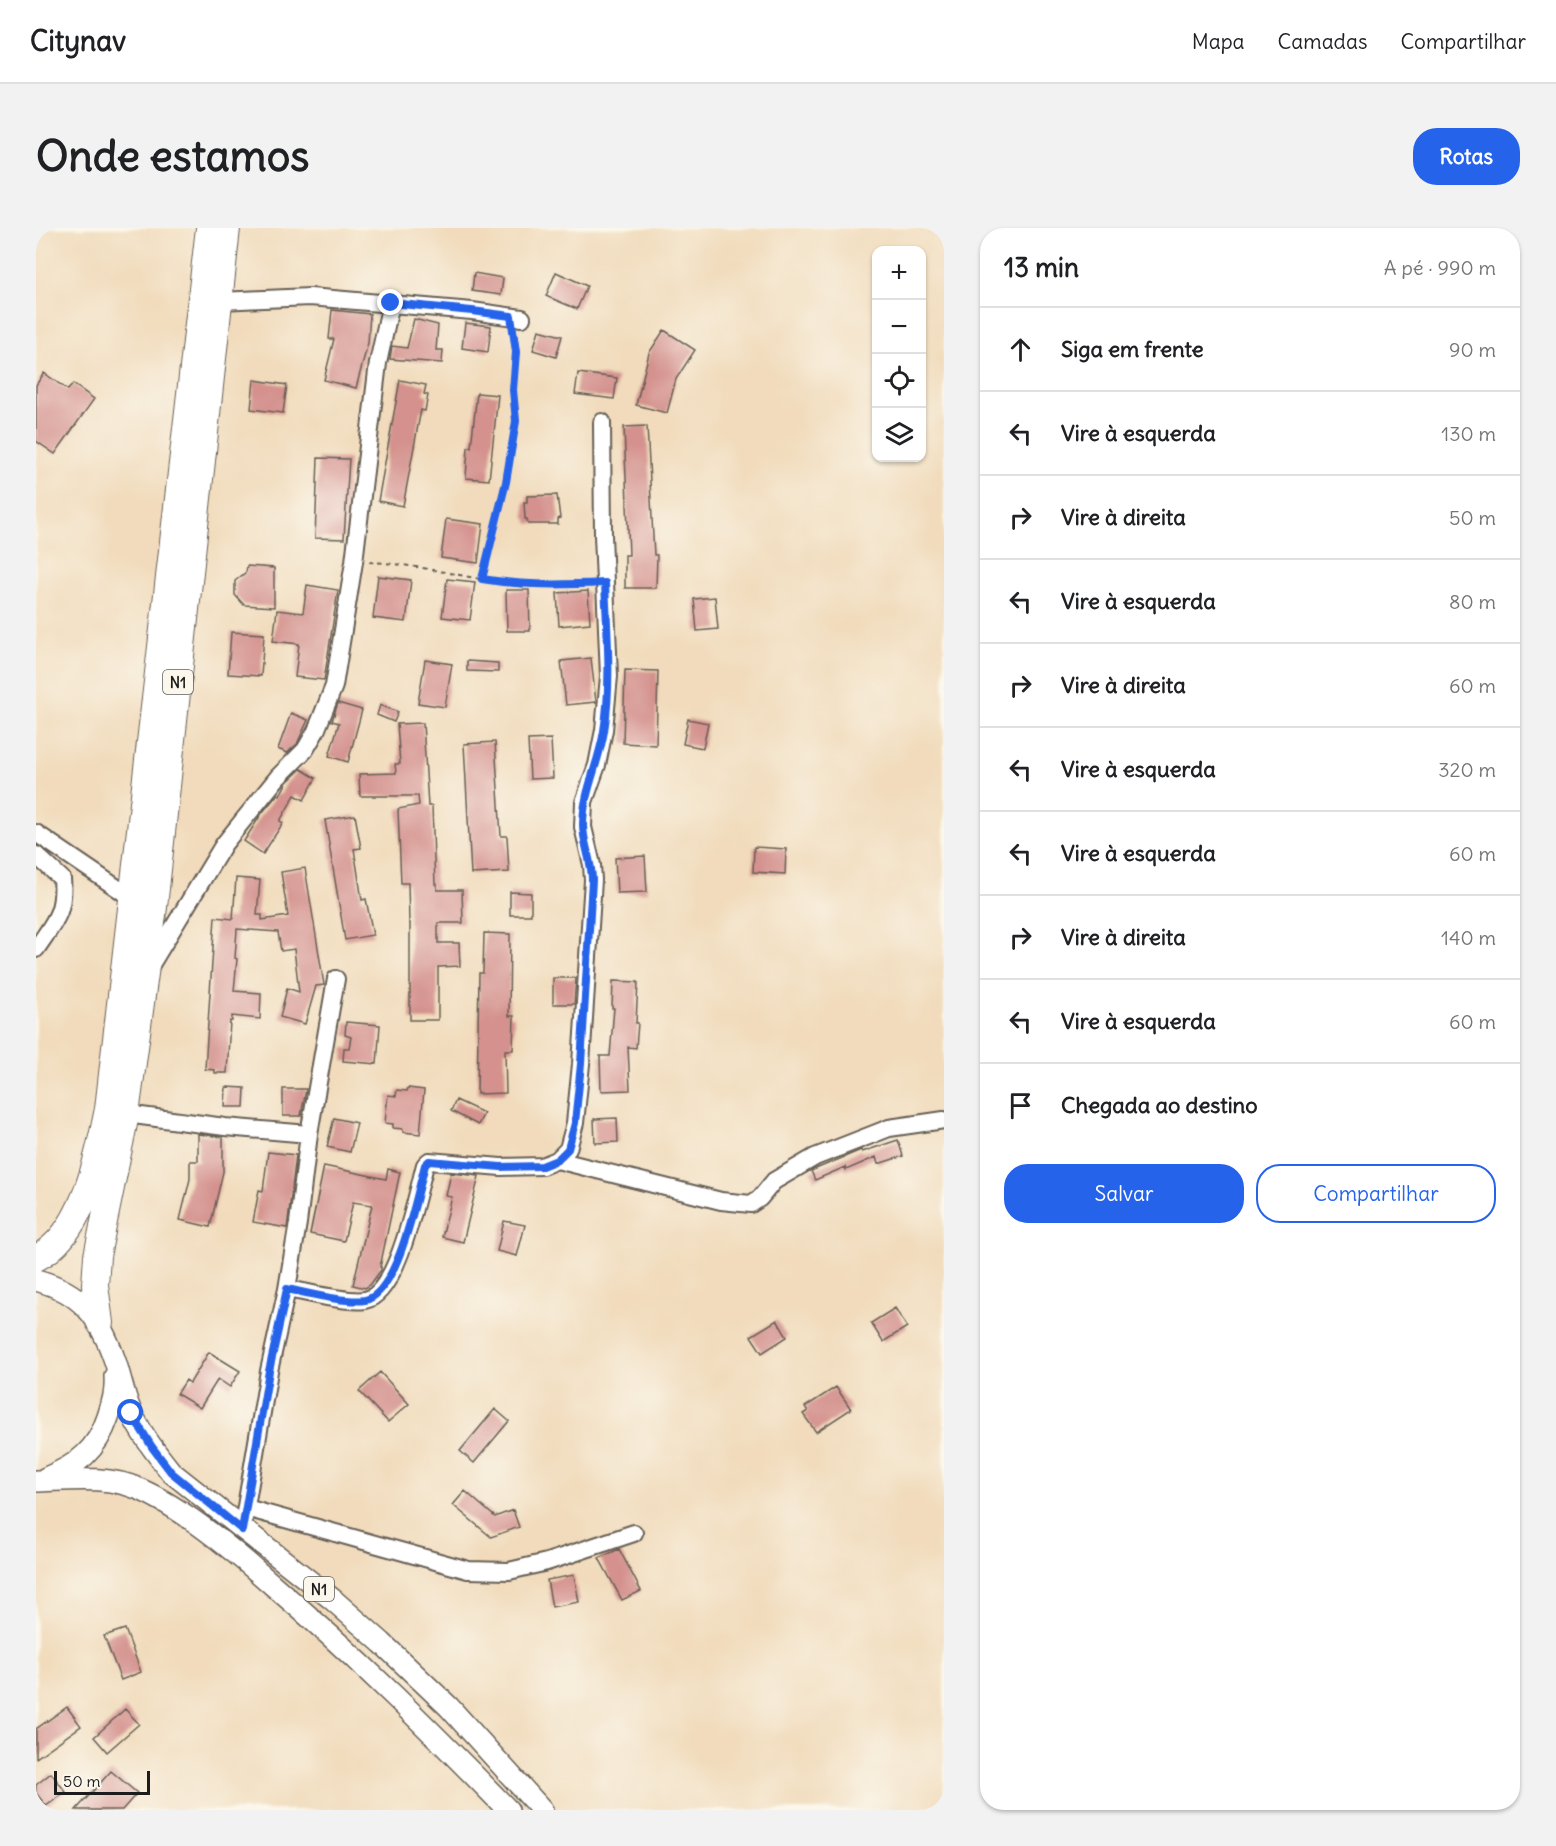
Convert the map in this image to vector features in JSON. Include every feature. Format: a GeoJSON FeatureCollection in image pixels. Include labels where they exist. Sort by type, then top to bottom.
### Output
{"type":"FeatureCollection","features":[{"type":"Feature","properties":{"kind":"highway","name":"N1"},"geometry":{"type":"LineString","coordinates":[[36,1258],[46,1253],[62,1238],[74,1221],[87,1188],[108,1109],[209,228]]}},
{"type":"Feature","properties":{"kind":"highway","name":"N1"},"geometry":{"type":"LineString","coordinates":[[100,1323],[95,1285],[97,1256],[126,1114],[154,907],[227,228]]}},
{"type":"Feature","properties":{"kind":"main road"},"geometry":{"type":"LineString","coordinates":[[36,1280],[50,1283],[71,1293],[100,1323],[115,1360],[116,1394],[103,1433],[93,1448],[61,1472],[36,1481]]}},
{"type":"Feature","properties":{"kind":"main road","name":"N1"},"geometry":{"type":"LineString","coordinates":[[115,1360],[131,1413],[171,1472],[332,1599],[382,1643],[449,1707],[542,1810]]}},
{"type":"Feature","properties":{"kind":"main road","name":"N1"},"geometry":{"type":"LineString","coordinates":[[36,1481],[87,1479],[139,1489],[196,1524],[244,1559],[333,1637],[398,1698],[508,1810]]}},
{"type":"Feature","properties":{"kind":"street"},"geometry":{"type":"LineString","coordinates":[[220,301],[310,297],[391,303],[517,317]]}},
{"type":"Feature","properties":{"kind":"street"},"geometry":{"type":"LineString","coordinates":[[145,974],[224,844],[278,777],[305,750],[316,731],[334,686],[354,562],[378,363],[391,303]]}},
{"type":"Feature","properties":{"kind":"street"},"geometry":{"type":"LineString","coordinates":[[287,1289],[354,1300],[366,1300],[373,1297],[385,1283],[402,1250],[425,1165],[429,1161],[501,1167],[542,1166],[557,1160],[568,1149],[573,1131],[581,1064],[592,880],[592,866],[583,827],[584,802],[597,765],[604,730],[608,687],[602,422]]}},
{"type":"Feature","properties":{"kind":"street"},"geometry":{"type":"LineString","coordinates":[[36,833],[132,900]]}},
{"type":"Feature","properties":{"kind":"street"},"geometry":{"type":"LineString","coordinates":[[36,855],[62,879]]}},
{"type":"Feature","properties":{"kind":"street"},"geometry":{"type":"LineString","coordinates":[[36,949],[61,912],[62,879],[78,863]]}},
{"type":"Feature","properties":{"kind":"street"},"geometry":{"type":"LineString","coordinates":[[242,1530],[269,1371],[287,1289],[309,1134],[336,979]]}},
{"type":"Feature","properties":{"kind":"street"},"geometry":{"type":"LineString","coordinates":[[126,1114],[309,1134]]}},
{"type":"Feature","properties":{"kind":"street"},"geometry":{"type":"LineString","coordinates":[[557,1160],[721,1201],[751,1204],[760,1198],[774,1181],[815,1157],[889,1128],[944,1120]]}},
{"type":"Feature","properties":{"kind":"street"},"geometry":{"type":"LineString","coordinates":[[246,1508],[468,1570],[509,1571],[547,1562],[634,1533]]}},
{"type":"Feature","properties":{"kind":"path"},"geometry":{"type":"LineString","coordinates":[[482,579],[506,482],[516,421],[513,390],[517,317]]}},
{"type":"Feature","properties":{"kind":"path"},"geometry":{"type":"LineString","coordinates":[[354,562],[420,566],[512,584],[605,583]]}},
{"type":"Feature","properties":{"kind":"building"},"geometry":{"type":"Polygon","coordinates":[[[556,272],[587,286],[577,309],[546,296],[556,272]]]}},
{"type":"Feature","properties":{"kind":"building"},"geometry":{"type":"Polygon","coordinates":[[[474,273],[503,278],[501,295],[472,291],[474,273]]]}},
{"type":"Feature","properties":{"kind":"building"},"geometry":{"type":"Polygon","coordinates":[[[332,310],[370,314],[368,343],[356,388],[324,380],[334,339],[329,339],[332,310]]]}},
{"type":"Feature","properties":{"kind":"building"},"geometry":{"type":"Polygon","coordinates":[[[414,319],[438,325],[436,350],[443,350],[442,363],[390,359],[392,346],[407,348],[414,319]]]}},
{"type":"Feature","properties":{"kind":"building"},"geometry":{"type":"Polygon","coordinates":[[[465,323],[491,326],[488,352],[462,348],[465,323]]]}},
{"type":"Feature","properties":{"kind":"building"},"geometry":{"type":"Polygon","coordinates":[[[539,330],[562,336],[556,357],[533,350],[539,330]]]}},
{"type":"Feature","properties":{"kind":"building"},"geometry":{"type":"Polygon","coordinates":[[[664,330],[695,350],[676,379],[667,413],[636,405],[649,353],[664,330]]]}},
{"type":"Feature","properties":{"kind":"building"},"geometry":{"type":"Polygon","coordinates":[[[44,373],[68,390],[73,384],[94,399],[55,454],[36,441],[36,385],[44,373]]]}},
{"type":"Feature","properties":{"kind":"building"},"geometry":{"type":"Polygon","coordinates":[[[578,373],[617,378],[614,399],[575,394],[578,373]]]}},
{"type":"Feature","properties":{"kind":"building"},"geometry":{"type":"Polygon","coordinates":[[[254,380],[287,385],[283,413],[251,409],[254,380]]]}},
{"type":"Feature","properties":{"kind":"building"},"geometry":{"type":"Polygon","coordinates":[[[400,380],[426,385],[424,394],[428,395],[425,411],[421,410],[403,506],[378,501],[400,380]]]}},
{"type":"Feature","properties":{"kind":"building"},"geometry":{"type":"Polygon","coordinates":[[[477,393],[498,395],[489,480],[466,478],[468,447],[471,447],[477,393]]]}},
{"type":"Feature","properties":{"kind":"building"},"geometry":{"type":"Polygon","coordinates":[[[647,426],[654,555],[657,555],[656,588],[625,588],[625,555],[629,555],[624,427],[647,426]]]}},
{"type":"Feature","properties":{"kind":"building"},"geometry":{"type":"Polygon","coordinates":[[[318,458],[349,459],[344,539],[315,538],[318,458]]]}},
{"type":"Feature","properties":{"kind":"building"},"geometry":{"type":"Polygon","coordinates":[[[557,495],[560,518],[558,524],[528,524],[525,519],[524,502],[527,502],[527,496],[557,495]]]}},
{"type":"Feature","properties":{"kind":"building"},"geometry":{"type":"Polygon","coordinates":[[[446,519],[483,524],[478,563],[441,558],[446,519]]]}},
{"type":"Feature","properties":{"kind":"building"},"geometry":{"type":"Polygon","coordinates":[[[247,566],[274,568],[274,607],[244,605],[235,595],[235,581],[246,572],[247,566]]]}},
{"type":"Feature","properties":{"kind":"building"},"geometry":{"type":"Polygon","coordinates":[[[378,576],[411,580],[406,622],[373,618],[378,576]]]}},
{"type":"Feature","properties":{"kind":"building"},"geometry":{"type":"Polygon","coordinates":[[[447,579],[475,582],[470,620],[442,617],[447,579]]]}},
{"type":"Feature","properties":{"kind":"building"},"geometry":{"type":"Polygon","coordinates":[[[307,585],[338,590],[324,680],[295,677],[299,644],[273,641],[277,610],[303,613],[307,585]]]}},
{"type":"Feature","properties":{"kind":"building"},"geometry":{"type":"Polygon","coordinates":[[[506,590],[529,590],[530,631],[507,631],[506,590]]]}},
{"type":"Feature","properties":{"kind":"building"},"geometry":{"type":"Polygon","coordinates":[[[588,591],[590,623],[559,626],[557,593],[588,591]]]}},
{"type":"Feature","properties":{"kind":"building"},"geometry":{"type":"Polygon","coordinates":[[[715,597],[718,629],[697,631],[694,599],[715,597]]]}},
{"type":"Feature","properties":{"kind":"building"},"geometry":{"type":"Polygon","coordinates":[[[231,632],[264,634],[261,676],[228,674],[231,632]]]}},
{"type":"Feature","properties":{"kind":"building"},"geometry":{"type":"Polygon","coordinates":[[[591,658],[596,702],[566,705],[561,661],[591,658]]]}},
{"type":"Feature","properties":{"kind":"building"},"geometry":{"type":"Polygon","coordinates":[[[425,660],[452,664],[445,707],[418,703],[425,660]]]}},
{"type":"Feature","properties":{"kind":"building"},"geometry":{"type":"Polygon","coordinates":[[[467,661],[498,663],[498,672],[467,671],[467,661]]]}},
{"type":"Feature","properties":{"kind":"building"},"geometry":{"type":"Polygon","coordinates":[[[625,670],[658,671],[656,745],[623,743],[625,670]]]}},
{"type":"Feature","properties":{"kind":"building"},"geometry":{"type":"Polygon","coordinates":[[[338,703],[362,710],[348,762],[329,756],[339,723],[332,721],[338,703]]]}},
{"type":"Feature","properties":{"kind":"building"},"geometry":{"type":"Polygon","coordinates":[[[380,705],[398,712],[394,722],[377,715],[380,705]]]}},
{"type":"Feature","properties":{"kind":"building"},"geometry":{"type":"Polygon","coordinates":[[[291,713],[308,720],[297,744],[287,753],[278,749],[291,713]]]}},
{"type":"Feature","properties":{"kind":"building"},"geometry":{"type":"Polygon","coordinates":[[[688,719],[708,723],[703,748],[683,744],[688,719]]]}},
{"type":"Feature","properties":{"kind":"building"},"geometry":{"type":"Polygon","coordinates":[[[423,723],[428,806],[432,806],[435,884],[437,884],[437,890],[462,890],[463,923],[438,923],[438,943],[459,943],[460,966],[438,967],[438,1020],[410,1020],[408,883],[401,883],[398,809],[419,805],[418,796],[360,796],[359,774],[396,773],[395,764],[400,764],[397,724],[423,723]]]}},
{"type":"Feature","properties":{"kind":"building"},"geometry":{"type":"Polygon","coordinates":[[[551,739],[553,778],[530,779],[528,740],[551,739]]]}},
{"type":"Feature","properties":{"kind":"building"},"geometry":{"type":"Polygon","coordinates":[[[495,742],[501,836],[507,836],[509,872],[471,874],[464,744],[495,742]]]}},
{"type":"Feature","properties":{"kind":"building"},"geometry":{"type":"Polygon","coordinates":[[[301,769],[316,778],[304,800],[295,795],[280,821],[283,823],[263,854],[244,841],[262,813],[278,794],[280,795],[287,782],[301,769]]]}},
{"type":"Feature","properties":{"kind":"building"},"geometry":{"type":"Polygon","coordinates":[[[355,815],[361,848],[354,849],[362,900],[366,899],[373,935],[345,940],[325,820],[355,815]]]}},
{"type":"Feature","properties":{"kind":"building"},"geometry":{"type":"Polygon","coordinates":[[[754,847],[786,849],[785,874],[753,872],[754,847]]]}},
{"type":"Feature","properties":{"kind":"building"},"geometry":{"type":"Polygon","coordinates":[[[645,856],[647,892],[617,893],[615,858],[645,856]]]}},
{"type":"Feature","properties":{"kind":"building"},"geometry":{"type":"Polygon","coordinates":[[[305,868],[324,985],[316,986],[305,1024],[280,1017],[287,988],[299,992],[294,949],[281,951],[278,932],[237,929],[234,991],[261,993],[260,1019],[232,1016],[227,1073],[215,1073],[215,1070],[205,1069],[215,917],[233,919],[236,878],[260,880],[257,915],[262,915],[262,920],[288,916],[281,872],[305,868]]]}},
{"type":"Feature","properties":{"kind":"building"},"geometry":{"type":"Polygon","coordinates":[[[510,892],[531,893],[531,915],[510,915],[510,892]]]}},
{"type":"Feature","properties":{"kind":"building"},"geometry":{"type":"Polygon","coordinates":[[[484,933],[510,934],[509,1016],[514,1016],[513,1050],[505,1050],[506,1093],[477,1094],[479,973],[483,973],[484,933]]]}},
{"type":"Feature","properties":{"kind":"building"},"geometry":{"type":"Polygon","coordinates":[[[553,978],[576,978],[574,1004],[553,1004],[553,978]]]}},
{"type":"Feature","properties":{"kind":"building"},"geometry":{"type":"Polygon","coordinates":[[[613,981],[638,982],[636,1048],[628,1047],[630,1090],[601,1091],[600,1056],[610,1056],[614,1008],[612,1008],[613,981]]]}},
{"type":"Feature","properties":{"kind":"building"},"geometry":{"type":"Polygon","coordinates":[[[346,1022],[380,1025],[377,1064],[343,1061],[344,1048],[349,1048],[351,1037],[345,1035],[346,1022]]]}},
{"type":"Feature","properties":{"kind":"building"},"geometry":{"type":"Polygon","coordinates":[[[226,1087],[245,1088],[244,1107],[225,1107],[226,1087]]]}},
{"type":"Feature","properties":{"kind":"building"},"geometry":{"type":"Polygon","coordinates":[[[408,1088],[424,1090],[420,1134],[403,1132],[403,1129],[393,1128],[393,1124],[385,1123],[388,1095],[396,1096],[397,1090],[407,1091],[408,1088]]]}},
{"type":"Feature","properties":{"kind":"building"},"geometry":{"type":"Polygon","coordinates":[[[283,1089],[306,1089],[301,1116],[283,1116],[283,1089]]]}},
{"type":"Feature","properties":{"kind":"building"},"geometry":{"type":"Polygon","coordinates":[[[456,1100],[484,1113],[478,1125],[451,1111],[456,1100]]]}},
{"type":"Feature","properties":{"kind":"building"},"geometry":{"type":"Polygon","coordinates":[[[334,1118],[357,1123],[350,1152],[327,1147],[334,1118]]]}},
{"type":"Feature","properties":{"kind":"building"},"geometry":{"type":"Polygon","coordinates":[[[617,1118],[618,1142],[595,1143],[594,1119],[617,1118]]]}},
{"type":"Feature","properties":{"kind":"building"},"geometry":{"type":"Polygon","coordinates":[[[198,1134],[223,1137],[223,1172],[210,1227],[180,1220],[190,1179],[190,1161],[198,1161],[198,1134]]]}},
{"type":"Feature","properties":{"kind":"building"},"geometry":{"type":"Polygon","coordinates":[[[898,1140],[903,1156],[878,1164],[876,1157],[815,1180],[811,1171],[861,1150],[862,1152],[898,1140]]]}},
{"type":"Feature","properties":{"kind":"building"},"geometry":{"type":"Polygon","coordinates":[[[268,1152],[296,1155],[287,1228],[253,1222],[259,1190],[263,1191],[268,1152]]]}},
{"type":"Feature","properties":{"kind":"building"},"geometry":{"type":"Polygon","coordinates":[[[324,1166],[386,1179],[388,1169],[400,1172],[381,1270],[365,1288],[353,1285],[372,1205],[353,1202],[344,1241],[310,1234],[324,1166]]]}},
{"type":"Feature","properties":{"kind":"building"},"geometry":{"type":"Polygon","coordinates":[[[451,1173],[479,1176],[463,1242],[442,1237],[452,1197],[446,1196],[451,1173]]]}},
{"type":"Feature","properties":{"kind":"building"},"geometry":{"type":"Polygon","coordinates":[[[504,1221],[525,1225],[517,1256],[497,1251],[504,1221]]]}},
{"type":"Feature","properties":{"kind":"building"},"geometry":{"type":"Polygon","coordinates":[[[895,1308],[907,1327],[883,1342],[871,1323],[895,1308]]]}},
{"type":"Feature","properties":{"kind":"building"},"geometry":{"type":"Polygon","coordinates":[[[777,1320],[787,1337],[762,1353],[751,1336],[777,1320]]]}},
{"type":"Feature","properties":{"kind":"building"},"geometry":{"type":"Polygon","coordinates":[[[209,1352],[240,1371],[230,1387],[218,1379],[200,1408],[177,1394],[186,1380],[190,1383],[209,1352]]]}},
{"type":"Feature","properties":{"kind":"building"},"geometry":{"type":"Polygon","coordinates":[[[380,1372],[409,1404],[388,1422],[359,1391],[380,1372]]]}},
{"type":"Feature","properties":{"kind":"building"},"geometry":{"type":"Polygon","coordinates":[[[836,1387],[851,1409],[816,1432],[803,1414],[808,1411],[805,1407],[836,1387]]]}},
{"type":"Feature","properties":{"kind":"building"},"geometry":{"type":"Polygon","coordinates":[[[495,1409],[509,1421],[474,1463],[460,1451],[495,1409]]]}},
{"type":"Feature","properties":{"kind":"building"},"geometry":{"type":"Polygon","coordinates":[[[465,1491],[495,1517],[513,1510],[519,1527],[491,1537],[453,1505],[465,1491]]]}},
{"type":"Feature","properties":{"kind":"building"},"geometry":{"type":"Polygon","coordinates":[[[619,1549],[641,1591],[622,1600],[599,1558],[619,1549]]]}},
{"type":"Feature","properties":{"kind":"building"},"geometry":{"type":"Polygon","coordinates":[[[574,1575],[579,1602],[552,1607],[547,1580],[574,1575]]]}},
{"type":"Feature","properties":{"kind":"building"},"geometry":{"type":"Polygon","coordinates":[[[125,1629],[141,1672],[121,1680],[104,1636],[125,1629]]]}},
{"type":"Feature","properties":{"kind":"building"},"geometry":{"type":"Polygon","coordinates":[[[67,1707],[81,1726],[36,1758],[36,1729],[67,1707]]]}},
{"type":"Feature","properties":{"kind":"building"},"geometry":{"type":"Polygon","coordinates":[[[125,1709],[139,1724],[107,1752],[94,1737],[125,1709]]]}},
{"type":"Feature","properties":{"kind":"building"},"geometry":{"type":"Polygon","coordinates":[[[111,1771],[137,1793],[122,1810],[76,1810],[111,1771]]]}},
{"type":"Feature","properties":{"kind":"building"},"geometry":{"type":"Polygon","coordinates":[[[51,1773],[66,1792],[46,1806],[36,1793],[36,1785],[51,1773]]]}},
{"type":"Feature","properties":{"kind":"route"},"geometry":{"type":"LineString","coordinates":[[131,1413],[140,1430],[171,1472],[242,1530],[269,1371],[287,1289],[354,1300],[366,1300],[373,1297],[385,1283],[402,1250],[425,1165],[429,1161],[501,1167],[542,1166],[557,1160],[568,1149],[575,1123],[590,938],[592,880],[592,866],[583,827],[584,802],[597,765],[604,730],[609,676],[605,583],[512,584],[482,579],[506,482],[516,421],[513,390],[516,352],[511,316],[391,303]]}}]}
